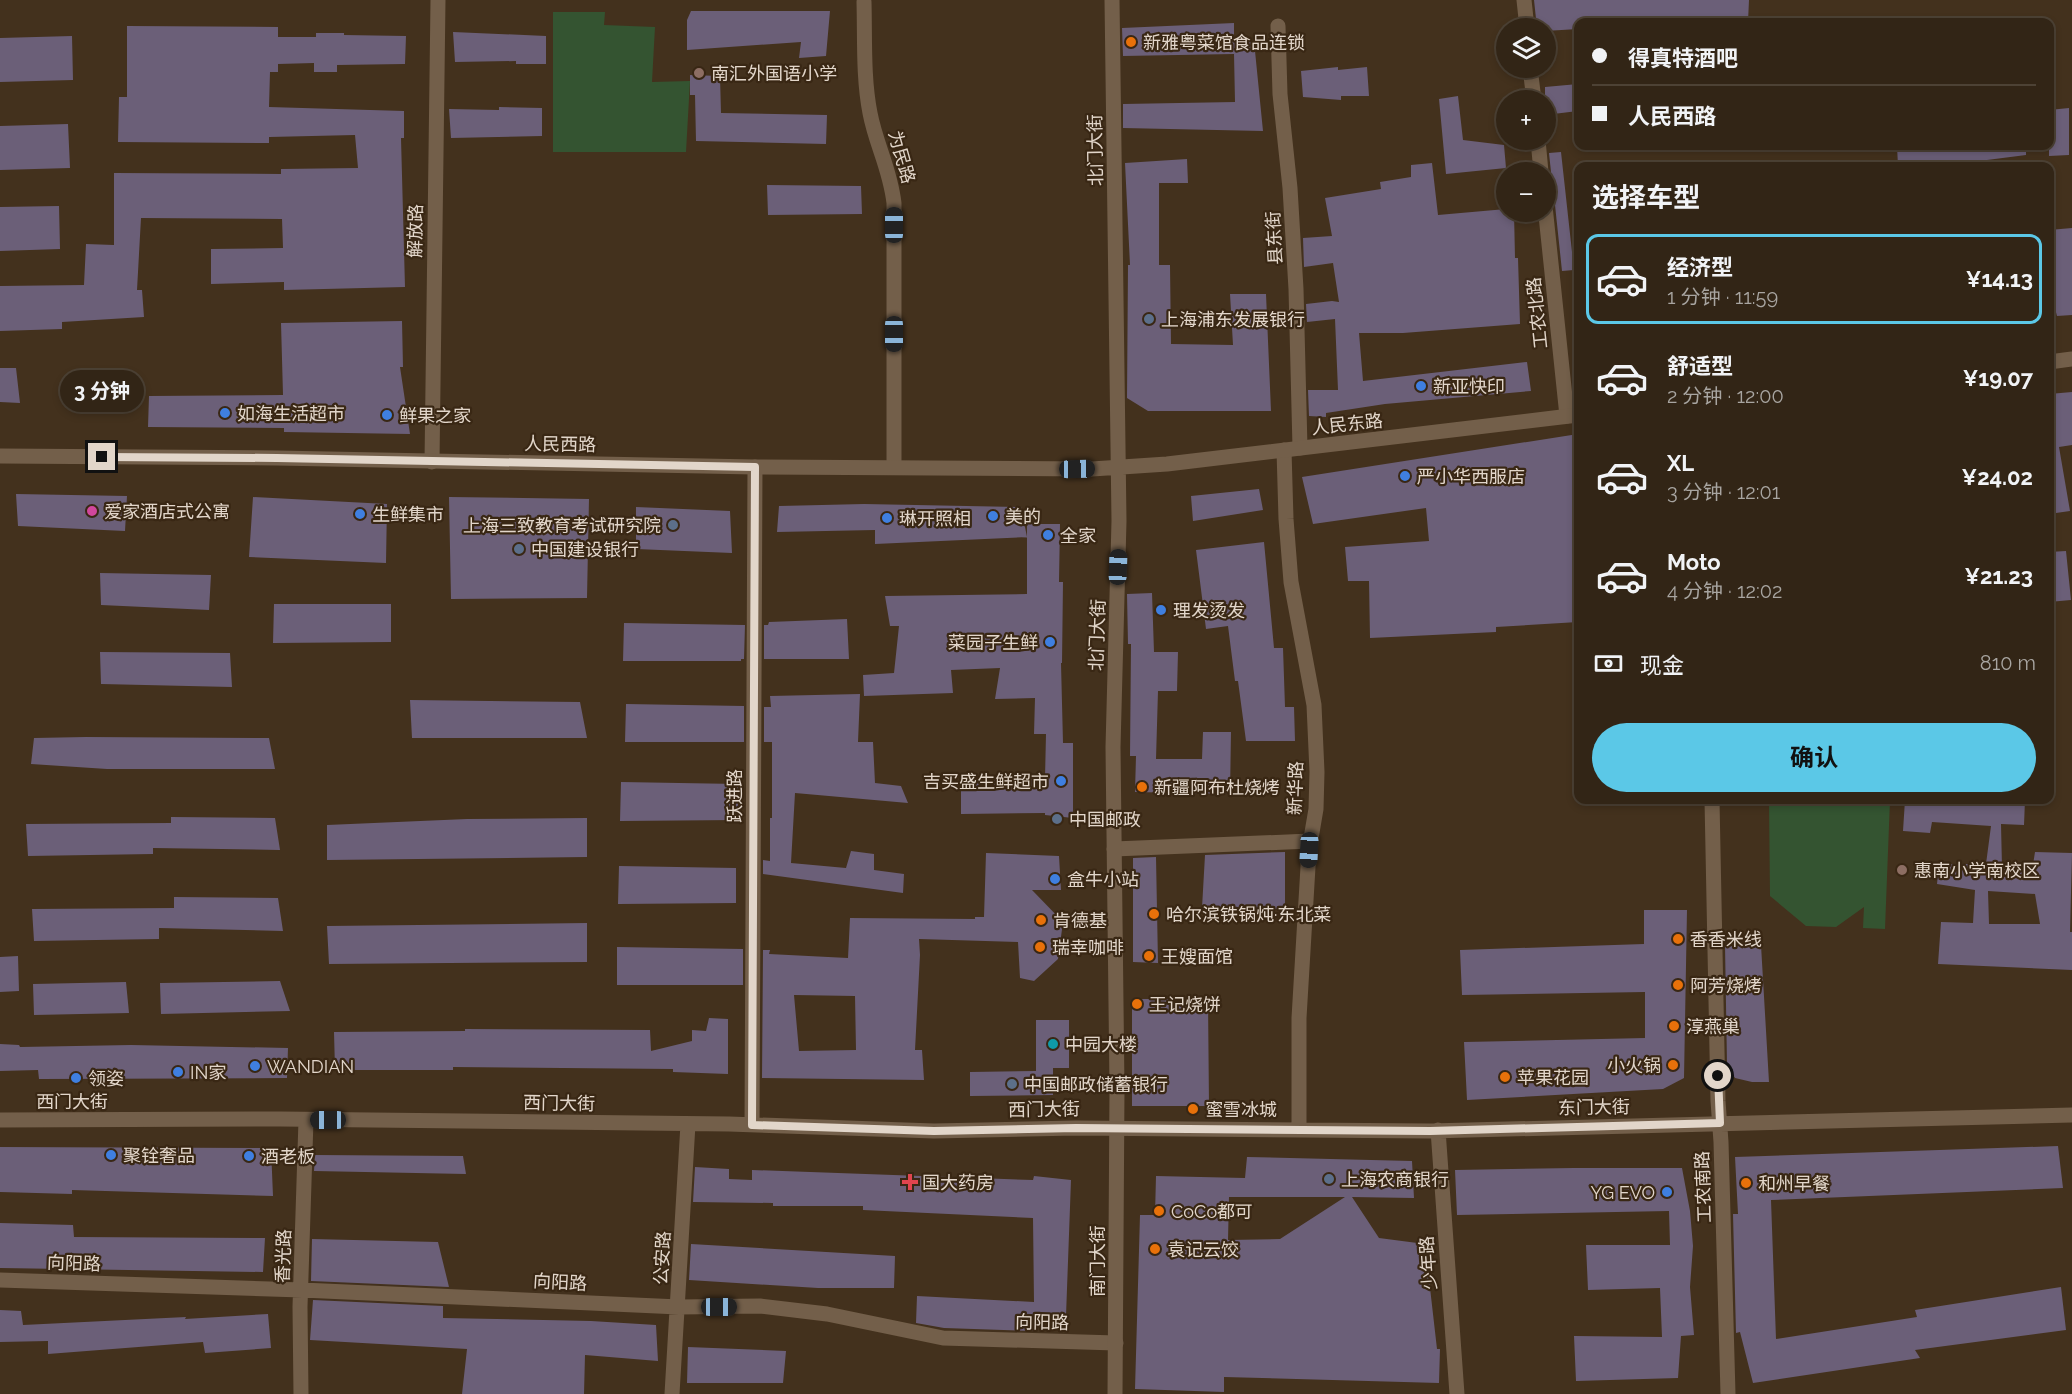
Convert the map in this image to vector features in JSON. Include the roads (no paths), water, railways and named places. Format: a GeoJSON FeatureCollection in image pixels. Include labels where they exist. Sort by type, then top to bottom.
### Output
{"type":"FeatureCollection","features":[{"type":"Feature","properties":{"kind":"street","name":"解放路"},"geometry":{"type":"LineString","coordinates":[[432,462],[438,0]]}},
{"type":"Feature","properties":{"kind":"street","name":"北门大街"},"geometry":{"type":"LineString","coordinates":[[1112,0],[1119,468],[1113,747],[1117,1128]]}},
{"type":"Feature","properties":{"kind":"street"},"geometry":{"type":"LineString","coordinates":[[1524,0],[1526,18]]}},
{"type":"Feature","properties":{"kind":"street","name":"为民路"},"geometry":{"type":"LineString","coordinates":[[864,2],[867,97],[870,116],[888,168],[894,203],[894,467]]}},
{"type":"Feature","properties":{"kind":"street","name":"县东街"},"geometry":{"type":"LineString","coordinates":[[1278,26],[1296,289],[1300,448]]}},
{"type":"Feature","properties":{"kind":"street","name":"工农北路"},"geometry":{"type":"LineString","coordinates":[[1547,222],[1573,416]]}},
{"type":"Feature","properties":{"kind":"street"},"geometry":{"type":"LineString","coordinates":[[2054,361],[2072,359]]}},
{"type":"Feature","properties":{"kind":"street","name":"人民东路"},"geometry":{"type":"LineString","coordinates":[[1119,468],[1573,416]]}},
{"type":"Feature","properties":{"kind":"street","name":"新华路"},"geometry":{"type":"LineString","coordinates":[[1284,450],[1291,582],[1314,705],[1316,809],[1310,841],[1299,1018],[1299,1129]]}},
{"type":"Feature","properties":{"kind":"street","name":"人民西路"},"geometry":{"type":"LineString","coordinates":[[0,456],[277,458],[755,467],[1119,468]]}},
{"type":"Feature","properties":{"kind":"street","name":"跃进路"},"geometry":{"type":"LineString","coordinates":[[752,1125],[755,467]]}},
{"type":"Feature","properties":{"kind":"street","name":"工农南路"},"geometry":{"type":"LineString","coordinates":[[1712,804],[1728,1394]]}},
{"type":"Feature","properties":{"kind":"street"},"geometry":{"type":"LineString","coordinates":[[1114,849],[1310,841]]}},
{"type":"Feature","properties":{"kind":"street","name":"东门大街"},"geometry":{"type":"LineString","coordinates":[[1117,1128],[1438,1130],[2072,1115]]}},
{"type":"Feature","properties":{"kind":"street","name":"西门大街"},"geometry":{"type":"LineString","coordinates":[[0,1120],[688,1124],[934,1131],[1117,1128]]}},
{"type":"Feature","properties":{"kind":"street","name":"香光路"},"geometry":{"type":"LineString","coordinates":[[301,1394],[306,1120]]}},
{"type":"Feature","properties":{"kind":"street","name":"公安路"},"geometry":{"type":"LineString","coordinates":[[672,1394],[679,1307],[688,1124]]}},
{"type":"Feature","properties":{"kind":"street","name":"南门大街"},"geometry":{"type":"LineString","coordinates":[[1115,1394],[1117,1128]]}},
{"type":"Feature","properties":{"kind":"street","name":"少年路"},"geometry":{"type":"LineString","coordinates":[[1438,1130],[1456,1394]]}},
{"type":"Feature","properties":{"kind":"street","name":"向阳路"},"geometry":{"type":"LineString","coordinates":[[0,1280],[302,1290],[679,1307],[760,1306],[827,1314],[926,1335],[961,1339],[1116,1343]]}},
{"type":"Feature","properties":{"kind":"place","name":"新雅粤菜馆食品连锁"},"geometry":{"type":"Point","coordinates":[1131,42]}},
{"type":"Feature","properties":{"kind":"place","name":"南汇外国语小学"},"geometry":{"type":"Point","coordinates":[699,73]}},
{"type":"Feature","properties":{"kind":"place","name":"上海浦东发展银行"},"geometry":{"type":"Point","coordinates":[1149,319]}},
{"type":"Feature","properties":{"kind":"place","name":"新亚快印"},"geometry":{"type":"Point","coordinates":[1421,386]}},
{"type":"Feature","properties":{"kind":"place","name":"如海生活超市"},"geometry":{"type":"Point","coordinates":[225,413]}},
{"type":"Feature","properties":{"kind":"place","name":"鲜果之家"},"geometry":{"type":"Point","coordinates":[387,415]}},
{"type":"Feature","properties":{"kind":"place","name":"严小华西服店"},"geometry":{"type":"Point","coordinates":[1405,476]}},
{"type":"Feature","properties":{"kind":"place","name":"爱家酒店式公寓"},"geometry":{"type":"Point","coordinates":[92,511]}},
{"type":"Feature","properties":{"kind":"place","name":"生鲜集市"},"geometry":{"type":"Point","coordinates":[360,514]}},
{"type":"Feature","properties":{"kind":"place","name":"美的"},"geometry":{"type":"Point","coordinates":[993,516]}},
{"type":"Feature","properties":{"kind":"place","name":"琳开照相"},"geometry":{"type":"Point","coordinates":[887,518]}},
{"type":"Feature","properties":{"kind":"place","name":"上海三致教育考试研究院"},"geometry":{"type":"Point","coordinates":[673,525]}},
{"type":"Feature","properties":{"kind":"place","name":"全家"},"geometry":{"type":"Point","coordinates":[1048,535]}},
{"type":"Feature","properties":{"kind":"place","name":"中国建设银行"},"geometry":{"type":"Point","coordinates":[519,549]}},
{"type":"Feature","properties":{"kind":"place","name":"理发烫发"},"geometry":{"type":"Point","coordinates":[1161,610]}},
{"type":"Feature","properties":{"kind":"place","name":"菜园子生鲜"},"geometry":{"type":"Point","coordinates":[1050,642]}},
{"type":"Feature","properties":{"kind":"place","name":"吉买盛生鲜超市"},"geometry":{"type":"Point","coordinates":[1061,781]}},
{"type":"Feature","properties":{"kind":"place","name":"新疆阿布杜烧烤"},"geometry":{"type":"Point","coordinates":[1142,787]}},
{"type":"Feature","properties":{"kind":"place","name":"中国邮政"},"geometry":{"type":"Point","coordinates":[1057,819]}},
{"type":"Feature","properties":{"kind":"place","name":"惠南小学南校区"},"geometry":{"type":"Point","coordinates":[1902,870]}},
{"type":"Feature","properties":{"kind":"place","name":"盒牛小站"},"geometry":{"type":"Point","coordinates":[1055,879]}},
{"type":"Feature","properties":{"kind":"place","name":"哈尔滨铁锅炖·东北菜"},"geometry":{"type":"Point","coordinates":[1154,914]}},
{"type":"Feature","properties":{"kind":"place","name":"肯德基"},"geometry":{"type":"Point","coordinates":[1041,920]}},
{"type":"Feature","properties":{"kind":"place","name":"香香米线"},"geometry":{"type":"Point","coordinates":[1678,939]}},
{"type":"Feature","properties":{"kind":"place","name":"瑞幸咖啡"},"geometry":{"type":"Point","coordinates":[1040,947]}},
{"type":"Feature","properties":{"kind":"place","name":"王嫂面馆"},"geometry":{"type":"Point","coordinates":[1149,956]}},
{"type":"Feature","properties":{"kind":"place","name":"阿芳烧烤"},"geometry":{"type":"Point","coordinates":[1678,985]}},
{"type":"Feature","properties":{"kind":"place","name":"王记烧饼"},"geometry":{"type":"Point","coordinates":[1137,1004]}},
{"type":"Feature","properties":{"kind":"place","name":"淳燕巢"},"geometry":{"type":"Point","coordinates":[1674,1026]}},
{"type":"Feature","properties":{"kind":"place","name":"中园大楼"},"geometry":{"type":"Point","coordinates":[1053,1044]}},
{"type":"Feature","properties":{"kind":"place","name":"小火锅"},"geometry":{"type":"Point","coordinates":[1673,1065]}},
{"type":"Feature","properties":{"kind":"place","name":"WANDIAN"},"geometry":{"type":"Point","coordinates":[255,1066]}},
{"type":"Feature","properties":{"kind":"place","name":"IN家"},"geometry":{"type":"Point","coordinates":[178,1072]}},
{"type":"Feature","properties":{"kind":"place","name":"苹果花园"},"geometry":{"type":"Point","coordinates":[1505,1077]}},
{"type":"Feature","properties":{"kind":"place","name":"领姿"},"geometry":{"type":"Point","coordinates":[76,1078]}},
{"type":"Feature","properties":{"kind":"place","name":"中国邮政储蓄银行"},"geometry":{"type":"Point","coordinates":[1012,1084]}},
{"type":"Feature","properties":{"kind":"place","name":"蜜雪冰城"},"geometry":{"type":"Point","coordinates":[1193,1109]}},
{"type":"Feature","properties":{"kind":"place","name":"聚铨奢品"},"geometry":{"type":"Point","coordinates":[111,1155]}},
{"type":"Feature","properties":{"kind":"place","name":"酒老板"},"geometry":{"type":"Point","coordinates":[249,1156]}},
{"type":"Feature","properties":{"kind":"place","name":"上海农商银行"},"geometry":{"type":"Point","coordinates":[1329,1179]}},
{"type":"Feature","properties":{"kind":"place","name":"国大药房"},"geometry":{"type":"Point","coordinates":[910,1182]}},
{"type":"Feature","properties":{"kind":"place","name":"和州早餐"},"geometry":{"type":"Point","coordinates":[1746,1183]}},
{"type":"Feature","properties":{"kind":"place","name":"YG EVO"},"geometry":{"type":"Point","coordinates":[1667,1192]}},
{"type":"Feature","properties":{"kind":"place","name":"CoCo都可"},"geometry":{"type":"Point","coordinates":[1159,1211]}},
{"type":"Feature","properties":{"kind":"place","name":"袁记云饺"},"geometry":{"type":"Point","coordinates":[1155,1249]}}]}
